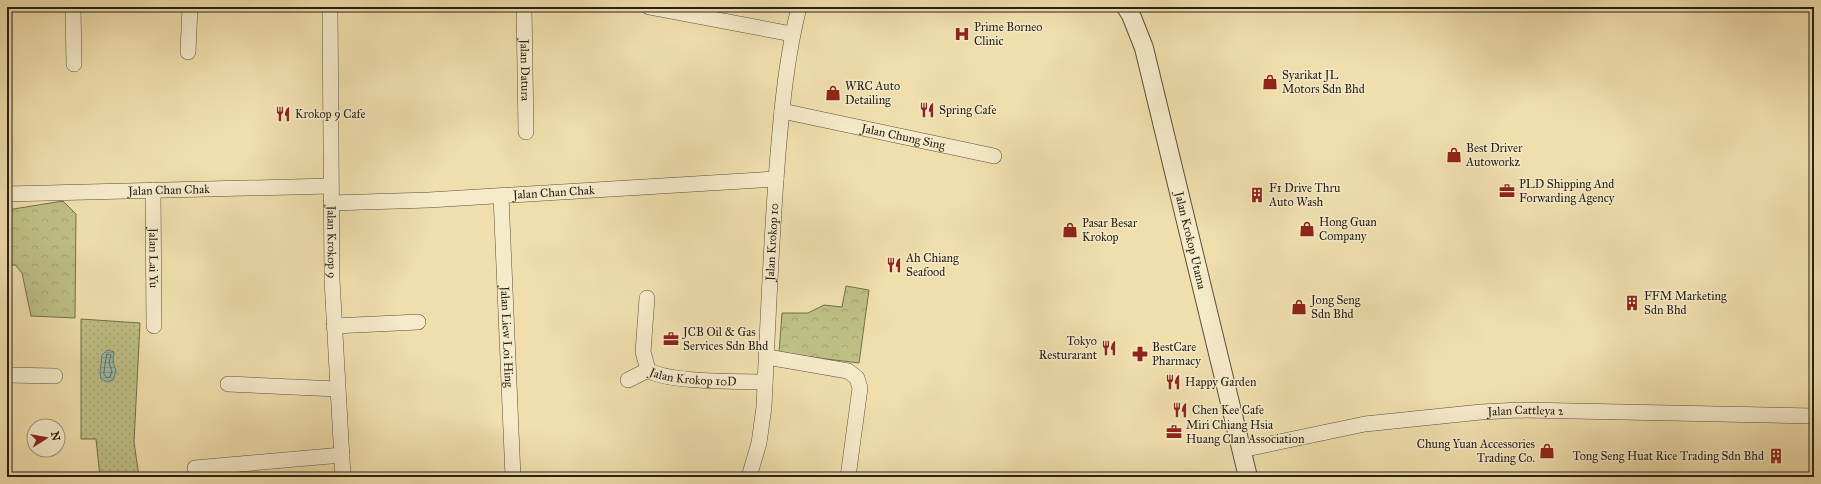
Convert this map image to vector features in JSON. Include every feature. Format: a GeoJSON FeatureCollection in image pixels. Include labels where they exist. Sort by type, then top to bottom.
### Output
{"type":"FeatureCollection","features":[{"type":"Feature","properties":{"kind":"street"},"geometry":{"type":"LineString","coordinates":[[73,7],[74,64]]}},
{"type":"Feature","properties":{"kind":"street"},"geometry":{"type":"LineString","coordinates":[[188,52],[190,7]]}},
{"type":"Feature","properties":{"kind":"street","name":"Jalan Krokop 9"},"geometry":{"type":"LineString","coordinates":[[330,7],[330,186],[334,326],[343,477]]}},
{"type":"Feature","properties":{"kind":"street","name":"Jalan Datura"},"geometry":{"type":"LineString","coordinates":[[524,7],[526,132]]}},
{"type":"Feature","properties":{"kind":"street"},"geometry":{"type":"LineString","coordinates":[[649,7],[792,34]]}},
{"type":"Feature","properties":{"kind":"street","name":"Jalan Krokop 10"},"geometry":{"type":"LineString","coordinates":[[749,477],[759,443],[765,382],[776,180],[782,111],[792,34],[799,7]]}},
{"type":"Feature","properties":{"kind":"street","name":"Jalan Krokop Utama"},"geometry":{"type":"LineString","coordinates":[[1126,7],[1131,15],[1144,48],[1248,477]]}},
{"type":"Feature","properties":{"kind":"street","name":"Jalan Chung Sing"},"geometry":{"type":"LineString","coordinates":[[782,111],[994,156]]}},
{"type":"Feature","properties":{"kind":"street","name":"Jalan Chan Chak"},"geometry":{"type":"LineString","coordinates":[[331,203],[501,196],[776,180]]}},
{"type":"Feature","properties":{"kind":"street","name":"Jalan Chan Chak"},"geometry":{"type":"LineString","coordinates":[[7,194],[330,186]]}},
{"type":"Feature","properties":{"kind":"street","name":"Jalan Lai Yu"},"geometry":{"type":"LineString","coordinates":[[153,190],[154,326]]}},
{"type":"Feature","properties":{"kind":"street","name":"Jalan Liew Loi Hing"},"geometry":{"type":"LineString","coordinates":[[501,196],[513,477]]}},
{"type":"Feature","properties":{"kind":"street","name":"Jalan Krokop 10D"},"geometry":{"type":"LineString","coordinates":[[647,298],[643,352],[648,370],[656,375],[675,378],[765,382]]}},
{"type":"Feature","properties":{"kind":"street"},"geometry":{"type":"LineString","coordinates":[[334,326],[418,322]]}},
{"type":"Feature","properties":{"kind":"street"},"geometry":{"type":"LineString","coordinates":[[766,357],[848,371],[857,378],[860,388],[848,477]]}},
{"type":"Feature","properties":{"kind":"street"},"geometry":{"type":"LineString","coordinates":[[628,380],[648,370]]}},
{"type":"Feature","properties":{"kind":"street"},"geometry":{"type":"LineString","coordinates":[[7,375],[55,376]]}},
{"type":"Feature","properties":{"kind":"street"},"geometry":{"type":"LineString","coordinates":[[228,384],[337,389]]}},
{"type":"Feature","properties":{"kind":"street","name":"Jalan Cattleya 2"},"geometry":{"type":"LineString","coordinates":[[1241,450],[1365,424],[1481,412],[1519,410],[1814,416]]}},
{"type":"Feature","properties":{"kind":"street"},"geometry":{"type":"LineString","coordinates":[[195,468],[342,455]]}},
{"type":"Feature","properties":{"kind":"green space"},"geometry":{"type":"Polygon","coordinates":[[[63,201],[76,214],[75,318],[31,316],[22,273],[15,265],[7,265],[7,210],[63,201]]]}},
{"type":"Feature","properties":{"kind":"green space"},"geometry":{"type":"Polygon","coordinates":[[[846,286],[869,290],[859,363],[779,353],[782,313],[808,313],[824,305],[842,307],[846,286]]]}},
{"type":"Feature","properties":{"kind":"green space"},"geometry":{"type":"Polygon","coordinates":[[[81,319],[140,323],[134,442],[139,477],[100,477],[96,439],[81,439],[81,319]]]}},
{"type":"Feature","properties":{"kind":"water"},"geometry":{"type":"Polygon","coordinates":[[[107,350],[114,352],[113,362],[116,371],[113,380],[107,382],[101,379],[100,373],[102,355],[107,350]]]}},
{"type":"Feature","properties":{"kind":"place","name":"Prime Borneo Clinic"},"geometry":{"type":"Point","coordinates":[962,34]}},
{"type":"Feature","properties":{"kind":"place","name":"Syarikat JL Motors Sdn Bhd"},"geometry":{"type":"Point","coordinates":[1270,82]}},
{"type":"Feature","properties":{"kind":"place","name":"WRC Auto Detailing"},"geometry":{"type":"Point","coordinates":[833,93]}},
{"type":"Feature","properties":{"kind":"place","name":"Spring Cafe"},"geometry":{"type":"Point","coordinates":[927,110]}},
{"type":"Feature","properties":{"kind":"place","name":"Krokop 9 Cafe"},"geometry":{"type":"Point","coordinates":[283,114]}},
{"type":"Feature","properties":{"kind":"place","name":"Best Driver Autoworkz"},"geometry":{"type":"Point","coordinates":[1454,155]}},
{"type":"Feature","properties":{"kind":"place","name":"PLD Shipping And Forwarding Agency"},"geometry":{"type":"Point","coordinates":[1507,191]}},
{"type":"Feature","properties":{"kind":"place","name":"F1 Drive Thru Auto Wash"},"geometry":{"type":"Point","coordinates":[1257,195]}},
{"type":"Feature","properties":{"kind":"place","name":"Hong Guan Company"},"geometry":{"type":"Point","coordinates":[1307,229]}},
{"type":"Feature","properties":{"kind":"place","name":"Pasar Besar Krokop"},"geometry":{"type":"Point","coordinates":[1070,230]}},
{"type":"Feature","properties":{"kind":"place","name":"Ah Chiang Seafood"},"geometry":{"type":"Point","coordinates":[894,265]}},
{"type":"Feature","properties":{"kind":"place","name":"FFM Marketing Sdn Bhd"},"geometry":{"type":"Point","coordinates":[1632,303]}},
{"type":"Feature","properties":{"kind":"place","name":"Jong Seng Sdn Bhd"},"geometry":{"type":"Point","coordinates":[1299,307]}},
{"type":"Feature","properties":{"kind":"place","name":"JCB Oil & Gas Services Sdn Bhd"},"geometry":{"type":"Point","coordinates":[671,339]}},
{"type":"Feature","properties":{"kind":"place","name":"Tokyo Resturarant"},"geometry":{"type":"Point","coordinates":[1109,348]}},
{"type":"Feature","properties":{"kind":"place","name":"BestCare Pharmacy"},"geometry":{"type":"Point","coordinates":[1140,354]}},
{"type":"Feature","properties":{"kind":"place","name":"Happy Garden"},"geometry":{"type":"Point","coordinates":[1173,382]}},
{"type":"Feature","properties":{"kind":"place","name":"Chen Kee Cafe"},"geometry":{"type":"Point","coordinates":[1180,410]}},
{"type":"Feature","properties":{"kind":"place","name":"Miri Chiang Hsia Huang Clan Association"},"geometry":{"type":"Point","coordinates":[1174,432]}},
{"type":"Feature","properties":{"kind":"place","name":"Chung Yuan Accessories Trading Co."},"geometry":{"type":"Point","coordinates":[1547,451]}},
{"type":"Feature","properties":{"kind":"place","name":"Tong Seng Huat Rice Trading Sdn Bhd"},"geometry":{"type":"Point","coordinates":[1776,456]}}]}
